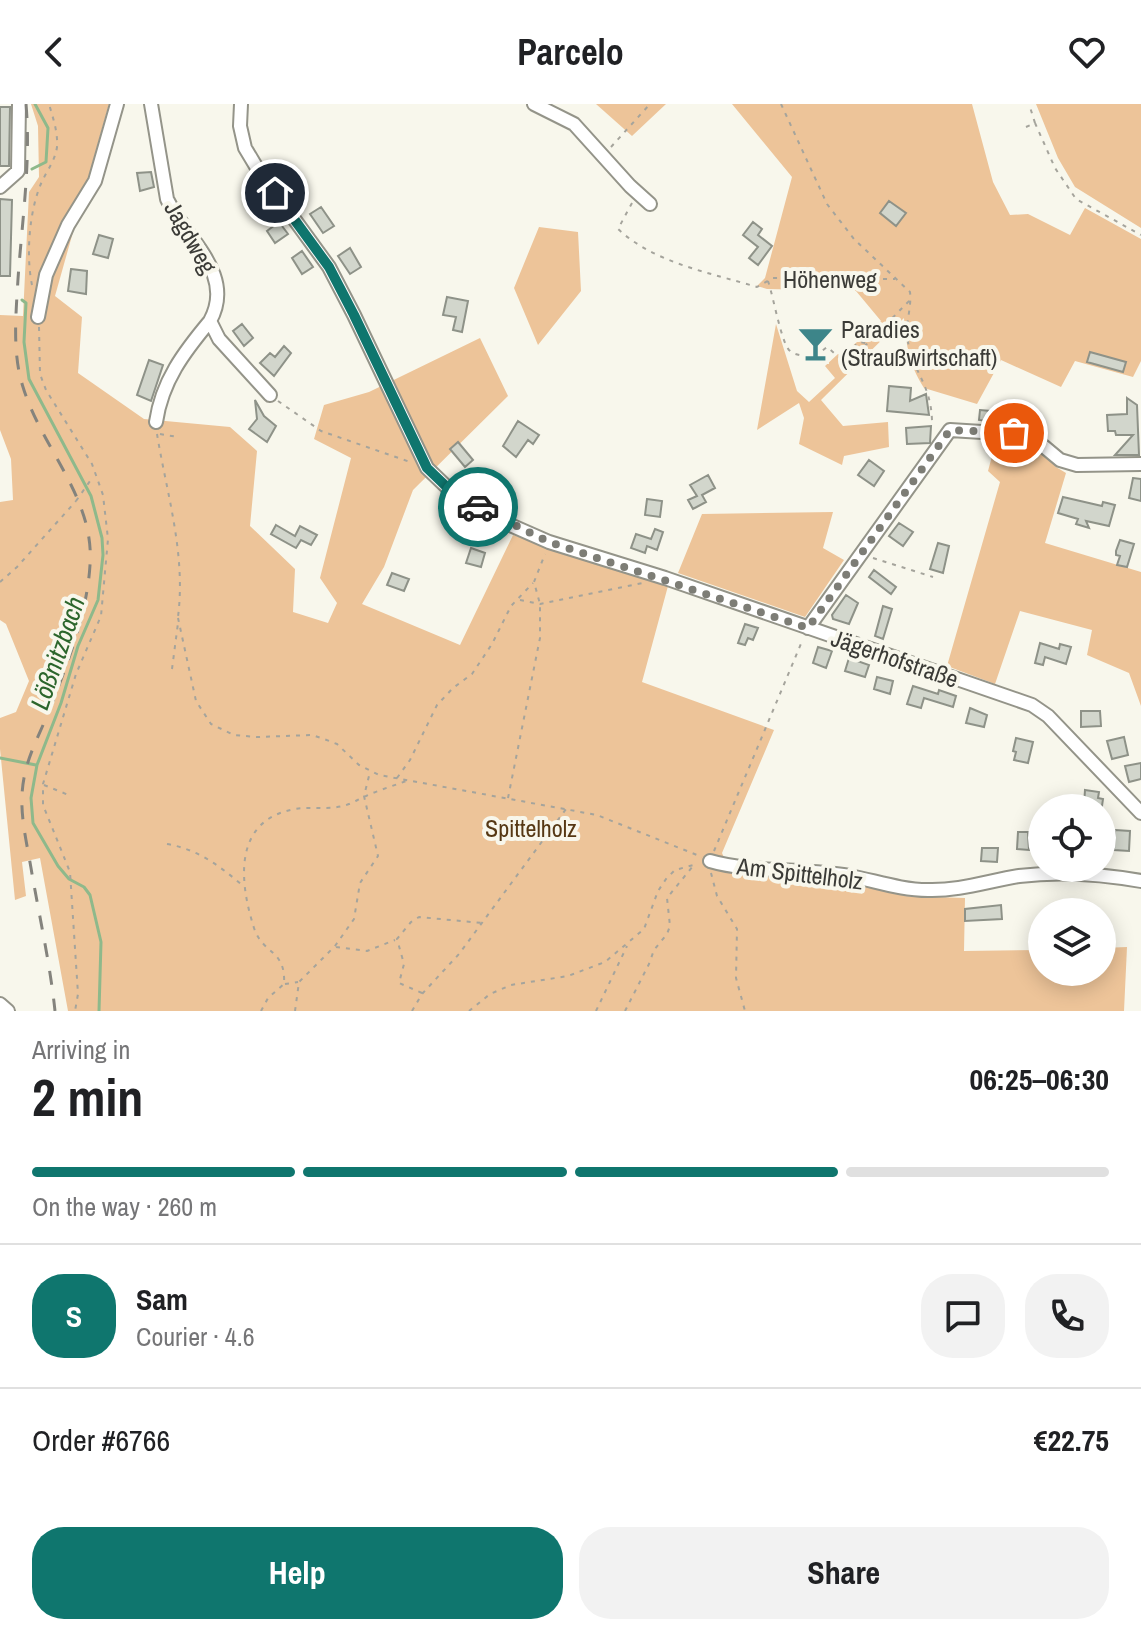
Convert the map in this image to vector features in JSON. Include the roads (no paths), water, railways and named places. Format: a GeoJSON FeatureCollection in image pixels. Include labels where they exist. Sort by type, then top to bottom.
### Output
{"type":"FeatureCollection","features":[{"type":"Feature","properties":{"kind":"street"},"geometry":{"type":"LineString","coordinates":[[0,187],[18,171],[20,164],[19,104]]}},
{"type":"Feature","properties":{"kind":"street"},"geometry":{"type":"LineString","coordinates":[[38,317],[46,275],[68,225],[95,181],[117,104]]}},
{"type":"Feature","properties":{"kind":"street","name":"Jagdweg"},"geometry":{"type":"LineString","coordinates":[[151,104],[167,199],[216,275],[219,295],[210,321]]}},
{"type":"Feature","properties":{"kind":"street","name":"Jägerhofstraße"},"geometry":{"type":"LineString","coordinates":[[241,104],[240,126],[245,148],[329,267],[427,468],[452,492],[508,524],[549,542],[665,578],[1032,705],[1048,716],[1141,813]]}},
{"type":"Feature","properties":{"kind":"street"},"geometry":{"type":"LineString","coordinates":[[534,104],[574,124],[650,204]]}},
{"type":"Feature","properties":{"kind":"street"},"geometry":{"type":"LineString","coordinates":[[156,422],[165,387],[182,354],[210,321],[219,339],[270,395]]}},
{"type":"Feature","properties":{"kind":"street"},"geometry":{"type":"LineString","coordinates":[[808,628],[950,430],[1030,435],[1060,460],[1077,465],[1141,464]]}},
{"type":"Feature","properties":{"kind":"street","name":"Am Spittelholz"},"geometry":{"type":"LineString","coordinates":[[710,861],[732,866],[851,876],[894,887],[928,890],[962,888],[1024,876],[1103,876],[1141,881]]}},
{"type":"Feature","properties":{"kind":"street"},"geometry":{"type":"LineString","coordinates":[[0,1004],[8,1011]]}},
{"type":"Feature","properties":{"kind":"waterway","name":"Lößnitzbach"},"geometry":{"type":"LineString","coordinates":[[32,169],[46,162],[48,128],[35,104]]}},
{"type":"Feature","properties":{"kind":"waterway","name":"Lößnitzbach"},"geometry":{"type":"LineString","coordinates":[[22,300],[26,303],[24,342],[29,379],[91,496],[102,538],[98,600],[78,646],[61,703],[37,765],[31,798],[33,823],[58,866],[90,895],[101,942],[99,1011]]}},
{"type":"Feature","properties":{"kind":"waterway"},"geometry":{"type":"LineString","coordinates":[[0,758],[36,765]]}},
{"type":"Feature","properties":{"kind":"railway"},"geometry":{"type":"LineString","coordinates":[[26,104],[27,170],[16,306],[17,361],[32,410],[84,518],[90,565],[80,623],[31,754],[22,790],[25,835],[55,1011]]}},
{"type":"Feature","properties":{"kind":"place","name":"Paradies (Straußwirtschaft)"},"geometry":{"type":"Point","coordinates":[815,343]}},
{"type":"Feature","properties":{"kind":"park label","name":"Spittelholz"},"geometry":{"type":"Point","coordinates":[531,828]}}]}
